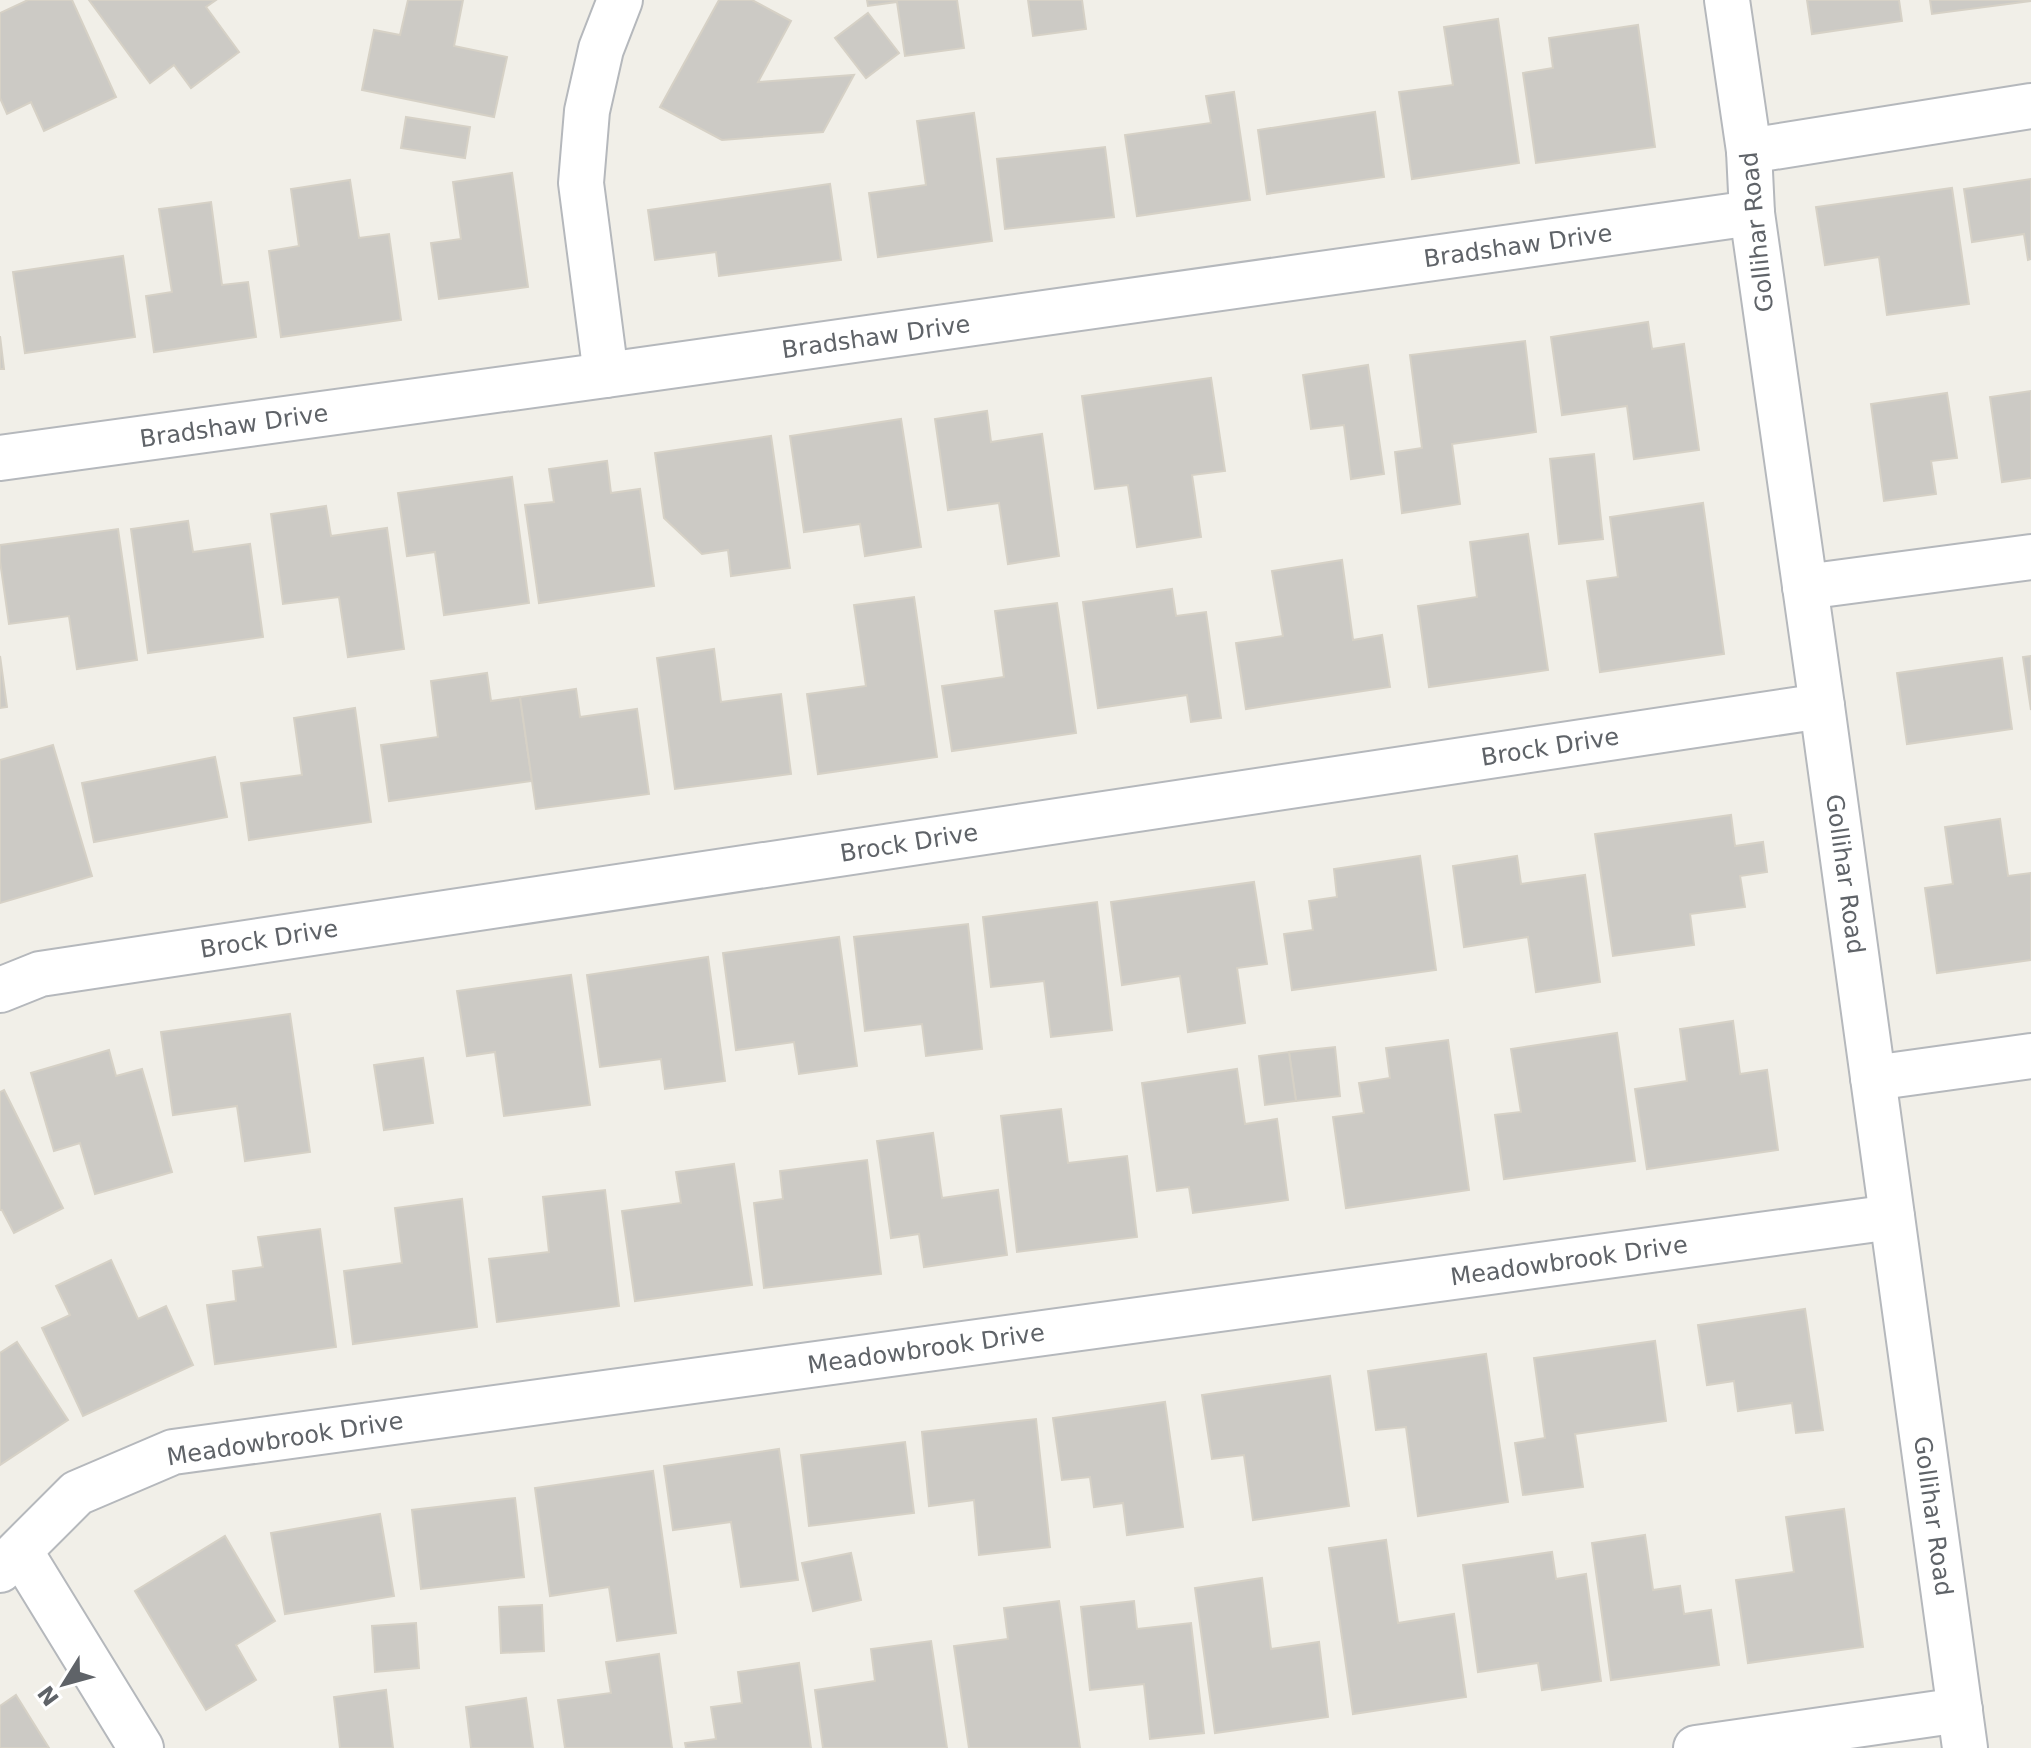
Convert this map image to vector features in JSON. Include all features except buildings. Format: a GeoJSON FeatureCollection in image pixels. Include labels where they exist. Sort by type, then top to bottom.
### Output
{"type":"FeatureCollection","features":[{"type":"Feature","properties":{"kind":"street"},"geometry":{"type":"LineString","coordinates":[[606,375],[581,183],[587,111],[601,49],[620,0]]}},
{"type":"Feature","properties":{"kind":"street","name":"Gollihar Road"},"geometry":{"type":"LineString","coordinates":[[1727,0],[1749,151],[1752,213],[1962,1729]]}},
{"type":"Feature","properties":{"kind":"street"},"geometry":{"type":"LineString","coordinates":[[1749,151],[2031,106]]}},
{"type":"Feature","properties":{"kind":"street","name":"Bradshaw Drive"},"geometry":{"type":"LineString","coordinates":[[0,458],[1752,213]]}},
{"type":"Feature","properties":{"kind":"street"},"geometry":{"type":"LineString","coordinates":[[1805,587],[2031,557]]}},
{"type":"Feature","properties":{"kind":"street","name":"Brock Drive"},"geometry":{"type":"LineString","coordinates":[[0,990],[40,974],[1822,706]]}},
{"type":"Feature","properties":{"kind":"street"},"geometry":{"type":"LineString","coordinates":[[1873,1078],[2031,1056]]}},
{"type":"Feature","properties":{"kind":"street","name":"Meadowbrook Drive"},"geometry":{"type":"LineString","coordinates":[[10,1560],[77,1493],[173,1452],[1892,1217]]}},
{"type":"Feature","properties":{"kind":"street"},"geometry":{"type":"LineString","coordinates":[[10,1560],[141,1748]]}},
{"type":"Feature","properties":{"kind":"street"},"geometry":{"type":"LineString","coordinates":[[1696,1748],[1962,1729]]}}]}
